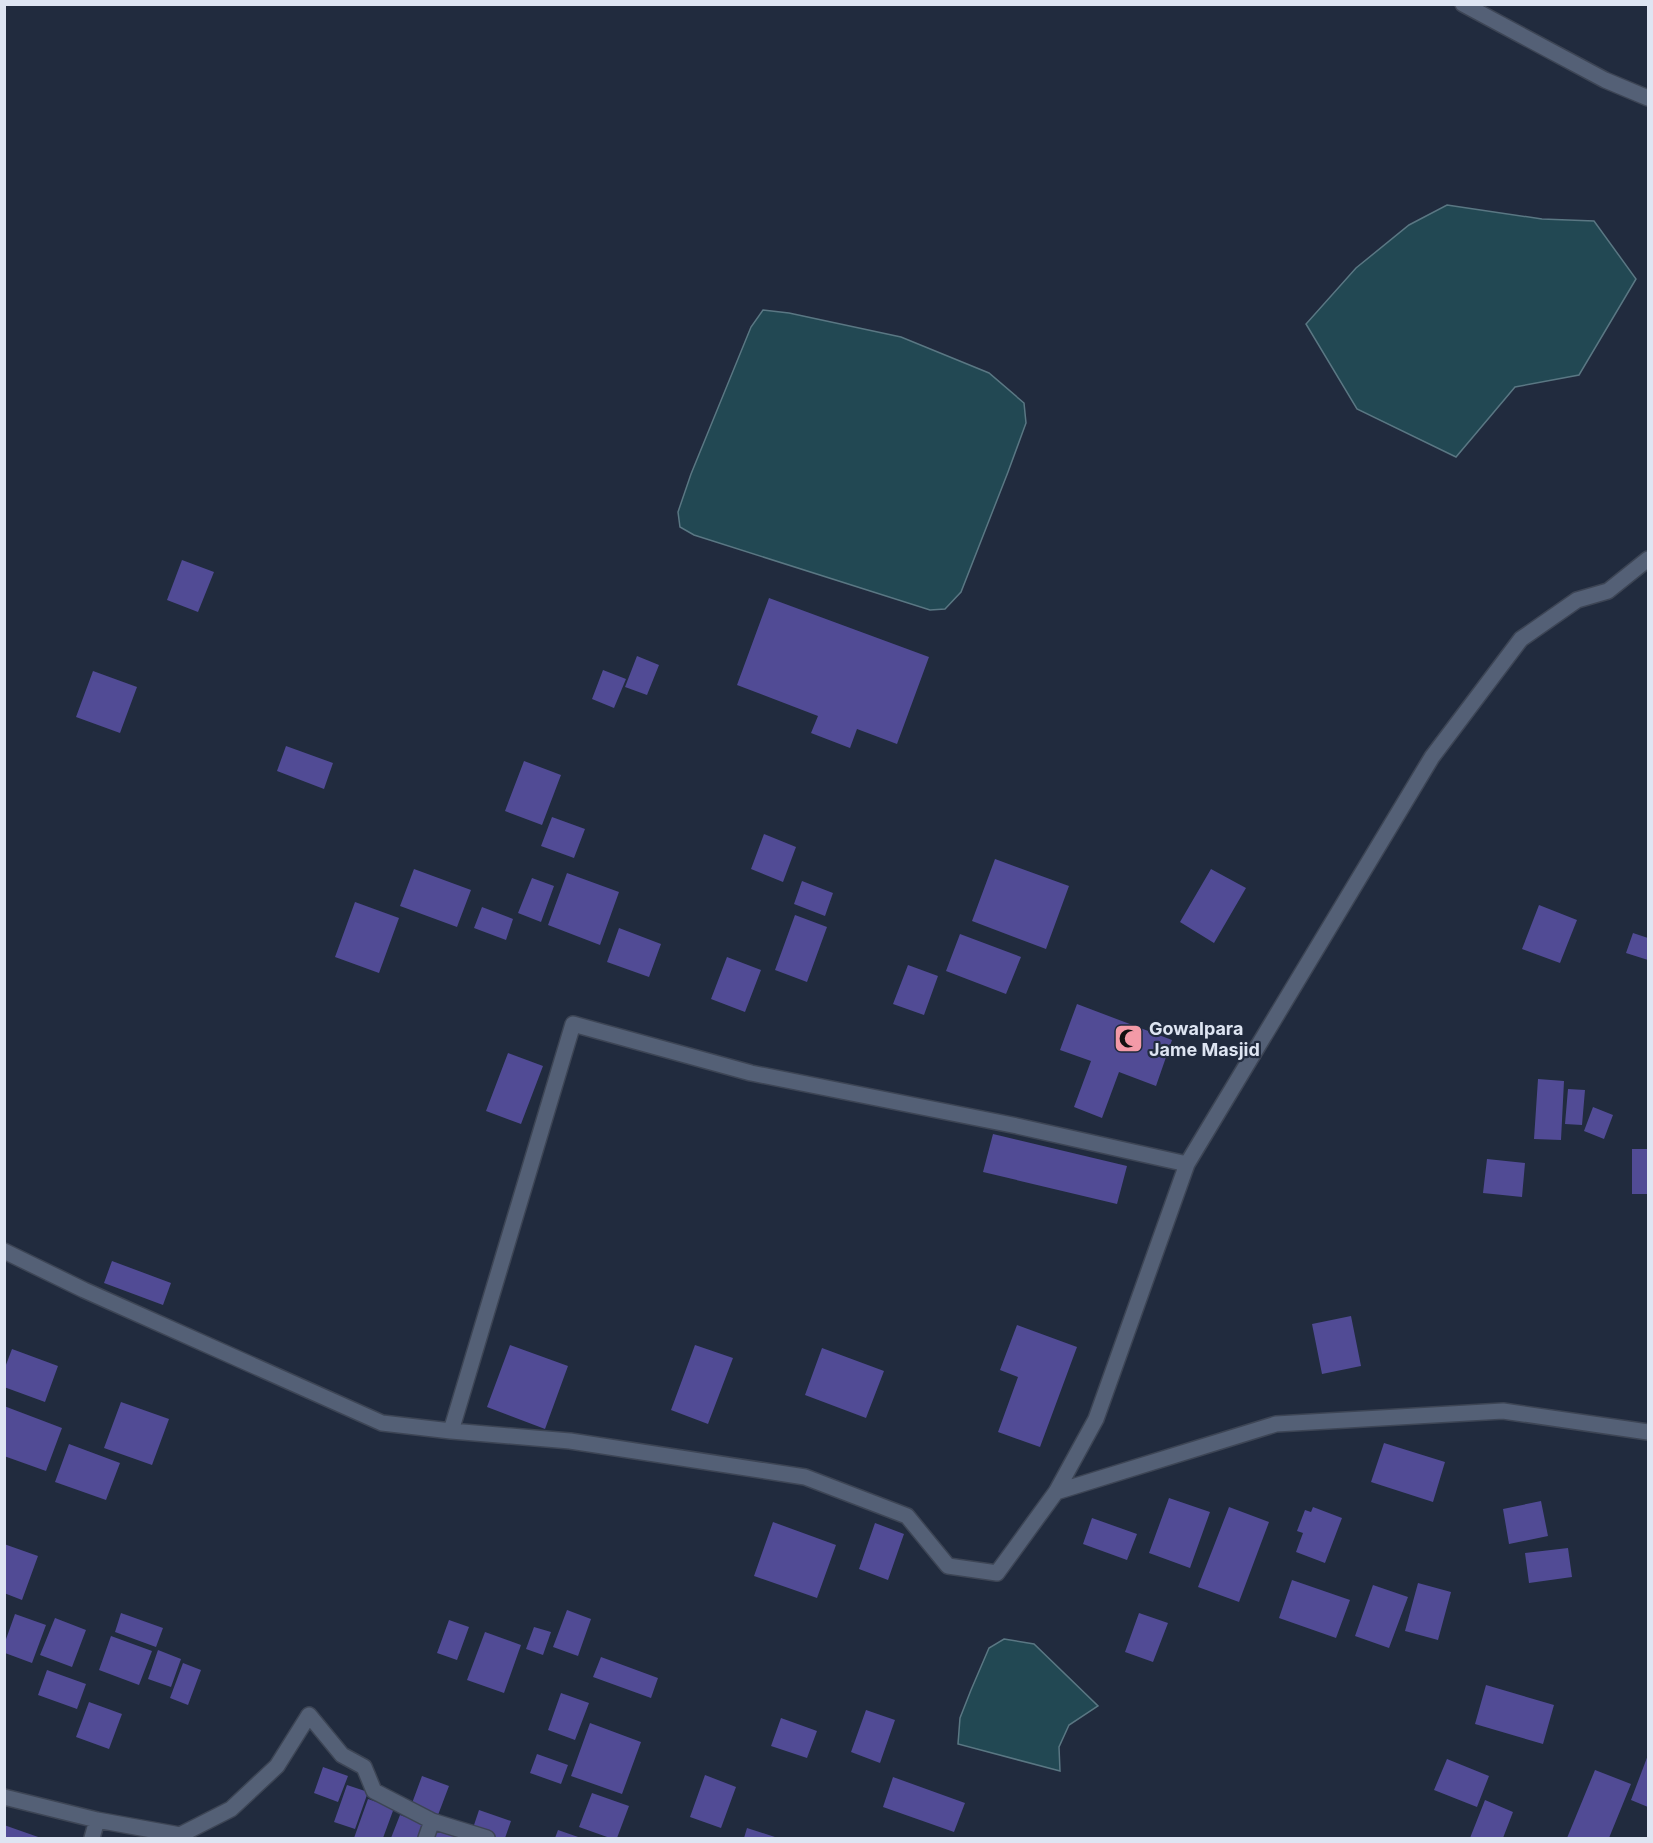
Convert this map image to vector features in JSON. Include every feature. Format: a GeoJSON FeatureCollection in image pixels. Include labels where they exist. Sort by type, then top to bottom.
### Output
{"type":"FeatureCollection","features":[{"type":"Feature","properties":{"kind":"street"},"geometry":{"type":"LineString","coordinates":[[1463,4],[1605,80],[1648,98]]}},
{"type":"Feature","properties":{"kind":"street"},"geometry":{"type":"LineString","coordinates":[[4,1251],[84,1290],[382,1423],[570,1441],[805,1477],[907,1516],[948,1566],[997,1574],[1056,1492],[1096,1419],[1187,1164],[1432,757],[1521,639],[1577,600],[1608,591],[1648,559]]}},
{"type":"Feature","properties":{"kind":"street"},"geometry":{"type":"LineString","coordinates":[[451,1431],[573,1024],[750,1073],[1017,1126],[1187,1164]]}},
{"type":"Feature","properties":{"kind":"street"},"geometry":{"type":"LineString","coordinates":[[1056,1492],[1276,1425],[1503,1411],[1648,1432]]}},
{"type":"Feature","properties":{"kind":"street"},"geometry":{"type":"LineString","coordinates":[[4,1797],[97,1820],[180,1835],[231,1809],[277,1766],[309,1715],[342,1755],[364,1767],[374,1791],[432,1821],[487,1839]]}},
{"type":"Feature","properties":{"kind":"street"},"geometry":{"type":"LineString","coordinates":[[93,1839],[97,1820]]}},
{"type":"Feature","properties":{"kind":"street"},"geometry":{"type":"LineString","coordinates":[[426,1839],[432,1821]]}},
{"type":"Feature","properties":{"kind":"water"},"geometry":{"type":"Polygon","coordinates":[[[1447,205],[1542,219],[1594,221],[1636,279],[1579,375],[1515,387],[1456,457],[1357,409],[1306,324],[1356,268],[1409,225],[1447,205]]]}},
{"type":"Feature","properties":{"kind":"water"},"geometry":{"type":"Polygon","coordinates":[[[763,310],[789,313],[901,337],[989,373],[1024,403],[1026,423],[1008,472],[961,592],[945,609],[930,610],[694,535],[680,527],[678,512],[691,474],[751,327],[763,310]]]}},
{"type":"Feature","properties":{"kind":"water"},"geometry":{"type":"Polygon","coordinates":[[[1004,1639],[1034,1644],[1098,1706],[1069,1725],[1059,1747],[1060,1771],[958,1744],[960,1718],[989,1648],[1004,1639]]]}},
{"type":"Feature","properties":{"kind":"building"},"geometry":{"type":"Polygon","coordinates":[[[182,560],[214,572],[198,612],[167,600],[182,560]]]}},
{"type":"Feature","properties":{"kind":"building"},"geometry":{"type":"Polygon","coordinates":[[[769,598],[929,657],[897,744],[857,729],[850,748],[811,733],[818,716],[737,685],[769,598]]]}},
{"type":"Feature","properties":{"kind":"building"},"geometry":{"type":"Polygon","coordinates":[[[637,656],[659,665],[647,695],[625,687],[637,656]]]}},
{"type":"Feature","properties":{"kind":"building"},"geometry":{"type":"Polygon","coordinates":[[[603,670],[626,679],[614,708],[592,699],[603,670]]]}},
{"type":"Feature","properties":{"kind":"building"},"geometry":{"type":"Polygon","coordinates":[[[93,671],[137,687],[120,733],[76,717],[93,671]]]}},
{"type":"Feature","properties":{"kind":"building"},"geometry":{"type":"Polygon","coordinates":[[[286,746],[333,763],[324,789],[277,771],[286,746]]]}},
{"type":"Feature","properties":{"kind":"building"},"geometry":{"type":"Polygon","coordinates":[[[524,761],[561,775],[542,825],[505,811],[524,761]]]}},
{"type":"Feature","properties":{"kind":"building"},"geometry":{"type":"Polygon","coordinates":[[[552,817],[585,829],[574,858],[541,846],[552,817]]]}},
{"type":"Feature","properties":{"kind":"building"},"geometry":{"type":"Polygon","coordinates":[[[764,834],[796,847],[783,882],[751,869],[764,834]]]}},
{"type":"Feature","properties":{"kind":"building"},"geometry":{"type":"Polygon","coordinates":[[[995,859],[1069,886],[1046,949],[972,921],[995,859]]]}},
{"type":"Feature","properties":{"kind":"building"},"geometry":{"type":"Polygon","coordinates":[[[414,869],[471,890],[457,927],[400,906],[414,869]]]}},
{"type":"Feature","properties":{"kind":"building"},"geometry":{"type":"Polygon","coordinates":[[[1211,869],[1246,888],[1214,943],[1180,922],[1211,869]]]}},
{"type":"Feature","properties":{"kind":"building"},"geometry":{"type":"Polygon","coordinates":[[[567,873],[619,892],[600,945],[548,925],[567,873]]]}},
{"type":"Feature","properties":{"kind":"building"},"geometry":{"type":"Polygon","coordinates":[[[532,878],[554,886],[541,922],[518,913],[532,878]]]}},
{"type":"Feature","properties":{"kind":"building"},"geometry":{"type":"Polygon","coordinates":[[[802,881],[833,893],[825,916],[794,904],[802,881]]]}},
{"type":"Feature","properties":{"kind":"building"},"geometry":{"type":"Polygon","coordinates":[[[355,902],[399,918],[379,973],[335,957],[355,902]]]}},
{"type":"Feature","properties":{"kind":"building"},"geometry":{"type":"Polygon","coordinates":[[[1539,905],[1577,920],[1560,963],[1522,949],[1539,905]]]}},
{"type":"Feature","properties":{"kind":"building"},"geometry":{"type":"Polygon","coordinates":[[[482,907],[513,919],[506,940],[474,928],[482,907]]]}},
{"type":"Feature","properties":{"kind":"building"},"geometry":{"type":"Polygon","coordinates":[[[795,915],[827,927],[807,982],[775,970],[795,915]]]}},
{"type":"Feature","properties":{"kind":"building"},"geometry":{"type":"Polygon","coordinates":[[[619,928],[661,944],[649,977],[607,962],[619,928]]]}},
{"type":"Feature","properties":{"kind":"building"},"geometry":{"type":"Polygon","coordinates":[[[1633,933],[1648,938],[1648,960],[1626,953],[1633,933]]]}},
{"type":"Feature","properties":{"kind":"building"},"geometry":{"type":"Polygon","coordinates":[[[960,934],[1021,957],[1006,994],[946,971],[960,934]]]}},
{"type":"Feature","properties":{"kind":"building"},"geometry":{"type":"Polygon","coordinates":[[[727,957],[761,970],[745,1012],[711,999],[727,957]]]}},
{"type":"Feature","properties":{"kind":"building"},"geometry":{"type":"Polygon","coordinates":[[[908,965],[938,976],[924,1015],[893,1004],[908,965]]]}},
{"type":"Feature","properties":{"kind":"building"},"geometry":{"type":"Polygon","coordinates":[[[1077,1004],[1172,1040],[1156,1086],[1119,1072],[1102,1118],[1074,1107],[1091,1061],[1060,1050],[1077,1004]]]}},
{"type":"Feature","properties":{"kind":"building"},"geometry":{"type":"Polygon","coordinates":[[[508,1053],[543,1066],[521,1124],[486,1111],[508,1053]]]}},
{"type":"Feature","properties":{"kind":"building"},"geometry":{"type":"Polygon","coordinates":[[[1538,1079],[1564,1081],[1561,1140],[1534,1139],[1538,1079]]]}},
{"type":"Feature","properties":{"kind":"building"},"geometry":{"type":"Polygon","coordinates":[[[1568,1089],[1585,1090],[1582,1125],[1565,1124],[1568,1089]]]}},
{"type":"Feature","properties":{"kind":"building"},"geometry":{"type":"Polygon","coordinates":[[[1593,1107],[1613,1115],[1604,1139],[1584,1131],[1593,1107]]]}},
{"type":"Feature","properties":{"kind":"building"},"geometry":{"type":"Polygon","coordinates":[[[993,1134],[1127,1166],[1117,1204],[983,1172],[993,1134]]]}},
{"type":"Feature","properties":{"kind":"building"},"geometry":{"type":"Polygon","coordinates":[[[1632,1149],[1648,1149],[1648,1194],[1632,1194],[1632,1149]]]}},
{"type":"Feature","properties":{"kind":"building"},"geometry":{"type":"Polygon","coordinates":[[[1487,1159],[1525,1163],[1522,1197],[1483,1193],[1487,1159]]]}},
{"type":"Feature","properties":{"kind":"building"},"geometry":{"type":"Polygon","coordinates":[[[112,1261],[171,1283],[163,1305],[104,1283],[112,1261]]]}},
{"type":"Feature","properties":{"kind":"building"},"geometry":{"type":"Polygon","coordinates":[[[1351,1316],[1361,1366],[1322,1374],[1312,1324],[1351,1316]]]}},
{"type":"Feature","properties":{"kind":"building"},"geometry":{"type":"Polygon","coordinates":[[[1017,1325],[1077,1347],[1040,1447],[998,1432],[1018,1377],[1000,1370],[1017,1325]]]}},
{"type":"Feature","properties":{"kind":"building"},"geometry":{"type":"Polygon","coordinates":[[[510,1345],[568,1366],[545,1429],[487,1407],[510,1345]]]}},
{"type":"Feature","properties":{"kind":"building"},"geometry":{"type":"Polygon","coordinates":[[[695,1345],[733,1358],[708,1424],[671,1410],[695,1345]]]}},
{"type":"Feature","properties":{"kind":"building"},"geometry":{"type":"Polygon","coordinates":[[[822,1348],[884,1371],[866,1418],[805,1395],[822,1348]]]}},
{"type":"Feature","properties":{"kind":"building"},"geometry":{"type":"Polygon","coordinates":[[[12,1349],[58,1366],[45,1402],[4,1387],[4,1370],[12,1349]]]}},
{"type":"Feature","properties":{"kind":"building"},"geometry":{"type":"Polygon","coordinates":[[[121,1402],[169,1419],[152,1465],[104,1448],[121,1402]]]}},
{"type":"Feature","properties":{"kind":"building"},"geometry":{"type":"Polygon","coordinates":[[[4,1406],[62,1428],[46,1471],[4,1456],[4,1406]]]}},
{"type":"Feature","properties":{"kind":"building"},"geometry":{"type":"Polygon","coordinates":[[[1384,1443],[1445,1462],[1433,1502],[1371,1482],[1384,1443]]]}},
{"type":"Feature","properties":{"kind":"building"},"geometry":{"type":"Polygon","coordinates":[[[69,1444],[120,1463],[106,1500],[55,1482],[69,1444]]]}},
{"type":"Feature","properties":{"kind":"building"},"geometry":{"type":"Polygon","coordinates":[[[1169,1498],[1210,1512],[1190,1568],[1149,1553],[1169,1498]]]}},
{"type":"Feature","properties":{"kind":"building"},"geometry":{"type":"Polygon","coordinates":[[[1541,1501],[1548,1536],[1509,1544],[1503,1509],[1541,1501]]]}},
{"type":"Feature","properties":{"kind":"building"},"geometry":{"type":"Polygon","coordinates":[[[1229,1507],[1269,1522],[1239,1602],[1198,1587],[1229,1507]]]}},
{"type":"Feature","properties":{"kind":"building"},"geometry":{"type":"Polygon","coordinates":[[[1313,1507],[1342,1518],[1325,1563],[1296,1552],[1303,1533],[1297,1531],[1305,1510],[1311,1512],[1313,1507]]]}},
{"type":"Feature","properties":{"kind":"building"},"geometry":{"type":"Polygon","coordinates":[[[1092,1518],[1137,1534],[1127,1560],[1083,1544],[1092,1518]]]}},
{"type":"Feature","properties":{"kind":"building"},"geometry":{"type":"Polygon","coordinates":[[[773,1522],[836,1545],[817,1598],[754,1576],[773,1522]]]}},
{"type":"Feature","properties":{"kind":"building"},"geometry":{"type":"Polygon","coordinates":[[[875,1523],[904,1534],[888,1580],[859,1569],[875,1523]]]}},
{"type":"Feature","properties":{"kind":"building"},"geometry":{"type":"Polygon","coordinates":[[[4,1544],[38,1556],[22,1600],[4,1593],[4,1544]]]}},
{"type":"Feature","properties":{"kind":"building"},"geometry":{"type":"Polygon","coordinates":[[[1568,1548],[1572,1577],[1529,1583],[1525,1553],[1568,1548]]]}},
{"type":"Feature","properties":{"kind":"building"},"geometry":{"type":"Polygon","coordinates":[[[1292,1580],[1350,1600],[1336,1638],[1279,1618],[1292,1580]]]}},
{"type":"Feature","properties":{"kind":"building"},"geometry":{"type":"Polygon","coordinates":[[[1418,1583],[1451,1592],[1438,1640],[1405,1631],[1418,1583]]]}},
{"type":"Feature","properties":{"kind":"building"},"geometry":{"type":"Polygon","coordinates":[[[1373,1585],[1408,1597],[1389,1648],[1355,1636],[1373,1585]]]}},
{"type":"Feature","properties":{"kind":"building"},"geometry":{"type":"Polygon","coordinates":[[[567,1610],[591,1619],[578,1656],[553,1647],[567,1610]]]}},
{"type":"Feature","properties":{"kind":"building"},"geometry":{"type":"Polygon","coordinates":[[[121,1613],[163,1628],[156,1647],[115,1632],[121,1613]]]}},
{"type":"Feature","properties":{"kind":"building"},"geometry":{"type":"Polygon","coordinates":[[[1139,1613],[1168,1623],[1153,1662],[1125,1652],[1139,1613]]]}},
{"type":"Feature","properties":{"kind":"building"},"geometry":{"type":"Polygon","coordinates":[[[15,1614],[46,1625],[32,1663],[5,1653],[5,1642],[15,1614]]]}},
{"type":"Feature","properties":{"kind":"building"},"geometry":{"type":"Polygon","coordinates":[[[55,1618],[86,1630],[72,1667],[40,1655],[55,1618]]]}},
{"type":"Feature","properties":{"kind":"building"},"geometry":{"type":"Polygon","coordinates":[[[449,1620],[469,1627],[457,1660],[437,1653],[449,1620]]]}},
{"type":"Feature","properties":{"kind":"building"},"geometry":{"type":"Polygon","coordinates":[[[534,1627],[551,1632],[543,1655],[526,1649],[534,1627]]]}},
{"type":"Feature","properties":{"kind":"building"},"geometry":{"type":"Polygon","coordinates":[[[485,1632],[521,1645],[504,1693],[467,1680],[485,1632]]]}},
{"type":"Feature","properties":{"kind":"building"},"geometry":{"type":"Polygon","coordinates":[[[111,1636],[152,1651],[139,1685],[99,1670],[111,1636]]]}},
{"type":"Feature","properties":{"kind":"building"},"geometry":{"type":"Polygon","coordinates":[[[158,1650],[181,1659],[171,1687],[148,1679],[158,1650]]]}},
{"type":"Feature","properties":{"kind":"building"},"geometry":{"type":"Polygon","coordinates":[[[601,1657],[658,1678],[651,1698],[593,1677],[601,1657]]]}},
{"type":"Feature","properties":{"kind":"building"},"geometry":{"type":"Polygon","coordinates":[[[183,1663],[201,1670],[188,1705],[170,1698],[183,1663]]]}},
{"type":"Feature","properties":{"kind":"building"},"geometry":{"type":"Polygon","coordinates":[[[47,1670],[86,1684],[77,1709],[38,1695],[47,1670]]]}},
{"type":"Feature","properties":{"kind":"building"},"geometry":{"type":"Polygon","coordinates":[[[1486,1685],[1554,1705],[1543,1744],[1475,1724],[1486,1685]]]}},
{"type":"Feature","properties":{"kind":"building"},"geometry":{"type":"Polygon","coordinates":[[[561,1693],[589,1703],[575,1740],[548,1730],[561,1693]]]}},
{"type":"Feature","properties":{"kind":"building"},"geometry":{"type":"Polygon","coordinates":[[[89,1702],[122,1714],[109,1749],[76,1737],[89,1702]]]}},
{"type":"Feature","properties":{"kind":"building"},"geometry":{"type":"Polygon","coordinates":[[[866,1710],[895,1720],[880,1763],[851,1752],[866,1710]]]}},
{"type":"Feature","properties":{"kind":"building"},"geometry":{"type":"Polygon","coordinates":[[[781,1718],[817,1731],[807,1758],[771,1746],[781,1718]]]}},
{"type":"Feature","properties":{"kind":"building"},"geometry":{"type":"Polygon","coordinates":[[[590,1723],[641,1742],[622,1794],[571,1776],[590,1723]]]}},
{"type":"Feature","properties":{"kind":"building"},"geometry":{"type":"Polygon","coordinates":[[[537,1754],[568,1765],[561,1784],[530,1773],[537,1754]]]}},
{"type":"Feature","properties":{"kind":"building"},"geometry":{"type":"Polygon","coordinates":[[[1648,1755],[1648,1807],[1631,1800],[1648,1755]]]}},
{"type":"Feature","properties":{"kind":"building"},"geometry":{"type":"Polygon","coordinates":[[[1447,1759],[1489,1776],[1477,1807],[1434,1790],[1447,1759]]]}},
{"type":"Feature","properties":{"kind":"building"},"geometry":{"type":"Polygon","coordinates":[[[323,1767],[348,1776],[338,1802],[314,1793],[323,1767]]]}},
{"type":"Feature","properties":{"kind":"building"},"geometry":{"type":"Polygon","coordinates":[[[1595,1770],[1631,1784],[1609,1838],[1567,1838],[1595,1770]]]}},
{"type":"Feature","properties":{"kind":"building"},"geometry":{"type":"Polygon","coordinates":[[[705,1775],[736,1787],[721,1828],[690,1817],[705,1775]]]}},
{"type":"Feature","properties":{"kind":"building"},"geometry":{"type":"Polygon","coordinates":[[[422,1776],[449,1786],[438,1815],[411,1806],[422,1776]]]}},
{"type":"Feature","properties":{"kind":"building"},"geometry":{"type":"Polygon","coordinates":[[[893,1777],[965,1803],[954,1832],[883,1807],[893,1777]]]}},
{"type":"Feature","properties":{"kind":"building"},"geometry":{"type":"Polygon","coordinates":[[[347,1785],[368,1792],[355,1829],[334,1822],[347,1785]]]}},
{"type":"Feature","properties":{"kind":"building"},"geometry":{"type":"Polygon","coordinates":[[[592,1793],[629,1806],[617,1838],[610,1838],[579,1827],[592,1793]]]}},
{"type":"Feature","properties":{"kind":"building"},"geometry":{"type":"Polygon","coordinates":[[[368,1799],[394,1808],[383,1838],[354,1838],[368,1799]]]}},
{"type":"Feature","properties":{"kind":"building"},"geometry":{"type":"Polygon","coordinates":[[[1485,1800],[1513,1812],[1503,1838],[1470,1838],[1485,1800]]]}},
{"type":"Feature","properties":{"kind":"building"},"geometry":{"type":"Polygon","coordinates":[[[479,1810],[511,1821],[505,1838],[492,1838],[472,1831],[479,1810]]]}},
{"type":"Feature","properties":{"kind":"building"},"geometry":{"type":"Polygon","coordinates":[[[400,1815],[428,1825],[423,1838],[391,1838],[400,1815]]]}},
{"type":"Feature","properties":{"kind":"building"},"geometry":{"type":"Polygon","coordinates":[[[4,1825],[41,1838],[4,1838],[4,1825]]]}},
{"type":"Feature","properties":{"kind":"building"},"geometry":{"type":"Polygon","coordinates":[[[436,1825],[473,1838],[431,1838],[436,1825]]]}},
{"type":"Feature","properties":{"kind":"building"},"geometry":{"type":"Polygon","coordinates":[[[747,1828],[778,1838],[744,1838],[747,1828]]]}},
{"type":"Feature","properties":{"kind":"building"},"geometry":{"type":"Polygon","coordinates":[[[558,1830],[581,1838],[555,1838],[558,1830]]]}},
{"type":"Feature","properties":{"kind":"place","name":"Gowalpara Jame Masjid"},"geometry":{"type":"Point","coordinates":[1128,1039]}}]}
